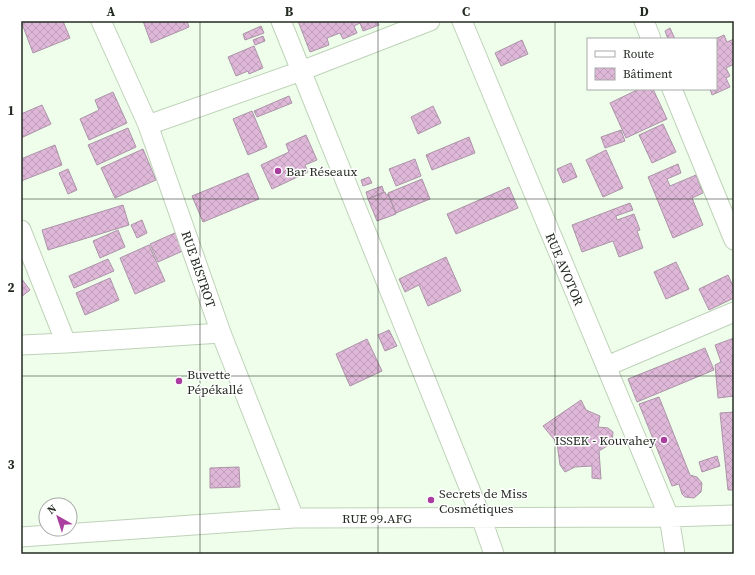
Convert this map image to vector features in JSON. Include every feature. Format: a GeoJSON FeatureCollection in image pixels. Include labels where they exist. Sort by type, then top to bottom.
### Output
{"type":"FeatureCollection","features":[{"type":"Feature","properties":{"kind":"street","name":"RUE BISTROT"},"geometry":{"type":"LineString","coordinates":[[101,21],[148,125],[221,333],[294,518]]}},
{"type":"Feature","properties":{"kind":"street"},"geometry":{"type":"LineString","coordinates":[[281,21],[481,517],[494,554]]}},
{"type":"Feature","properties":{"kind":"street"},"geometry":{"type":"LineString","coordinates":[[148,125],[300,71],[430,21]]}},
{"type":"Feature","properties":{"kind":"street","name":"RUE AVOTOR"},"geometry":{"type":"LineString","coordinates":[[462,21],[669,517],[675,554]]}},
{"type":"Feature","properties":{"kind":"street"},"geometry":{"type":"LineString","coordinates":[[644,21],[652,38]]}},
{"type":"Feature","properties":{"kind":"street"},"geometry":{"type":"LineString","coordinates":[[672,90],[734,240]]}},
{"type":"Feature","properties":{"kind":"street"},"geometry":{"type":"LineString","coordinates":[[21,230],[66,344]]}},
{"type":"Feature","properties":{"kind":"street"},"geometry":{"type":"LineString","coordinates":[[607,366],[734,312]]}},
{"type":"Feature","properties":{"kind":"street"},"geometry":{"type":"LineString","coordinates":[[21,345],[66,344],[221,333]]}},
{"type":"Feature","properties":{"kind":"street","name":"RUE 99.AFG"},"geometry":{"type":"LineString","coordinates":[[21,537],[294,518],[669,517],[734,515]]}},
{"type":"Feature","properties":{"kind":"building"},"geometry":{"type":"Polygon","coordinates":[[[21,21],[63,21],[70,38],[33,53],[21,21]]]}},
{"type":"Feature","properties":{"kind":"building"},"geometry":{"type":"Polygon","coordinates":[[[143,21],[187,21],[189,27],[151,43],[143,21]]]}},
{"type":"Feature","properties":{"kind":"building"},"geometry":{"type":"Polygon","coordinates":[[[298,21],[377,21],[379,25],[363,31],[360,23],[354,26],[357,33],[343,39],[340,33],[327,38],[329,45],[310,52],[298,21]]]}},
{"type":"Feature","properties":{"kind":"building"},"geometry":{"type":"Polygon","coordinates":[[[261,26],[264,33],[245,40],[243,34],[261,26]]]}},
{"type":"Feature","properties":{"kind":"building"},"geometry":{"type":"Polygon","coordinates":[[[670,28],[675,38],[668,38],[665,31],[670,28]]]}},
{"type":"Feature","properties":{"kind":"building"},"geometry":{"type":"Polygon","coordinates":[[[724,35],[727,42],[734,39],[734,67],[732,65],[726,68],[730,76],[726,78],[730,87],[712,95],[710,90],[717,90],[717,38],[724,35]]]}},
{"type":"Feature","properties":{"kind":"building"},"geometry":{"type":"Polygon","coordinates":[[[263,36],[265,41],[255,45],[253,40],[263,36]]]}},
{"type":"Feature","properties":{"kind":"building"},"geometry":{"type":"Polygon","coordinates":[[[522,40],[528,54],[501,66],[495,53],[522,40]]]}},
{"type":"Feature","properties":{"kind":"building"},"geometry":{"type":"Polygon","coordinates":[[[254,46],[263,68],[249,74],[248,71],[236,76],[228,57],[254,46]]]}},
{"type":"Feature","properties":{"kind":"building"},"geometry":{"type":"Polygon","coordinates":[[[637,90],[653,90],[667,119],[626,138],[610,103],[637,90]]]}},
{"type":"Feature","properties":{"kind":"building"},"geometry":{"type":"Polygon","coordinates":[[[113,92],[127,123],[89,140],[80,119],[99,110],[95,100],[113,92]]]}},
{"type":"Feature","properties":{"kind":"building"},"geometry":{"type":"Polygon","coordinates":[[[289,96],[292,103],[257,117],[254,111],[289,96]]]}},
{"type":"Feature","properties":{"kind":"building"},"geometry":{"type":"Polygon","coordinates":[[[42,105],[51,124],[21,138],[21,114],[42,105]]]}},
{"type":"Feature","properties":{"kind":"building"},"geometry":{"type":"Polygon","coordinates":[[[433,106],[441,123],[418,134],[411,117],[433,106]]]}},
{"type":"Feature","properties":{"kind":"building"},"geometry":{"type":"Polygon","coordinates":[[[252,111],[267,147],[248,155],[233,119],[252,111]]]}},
{"type":"Feature","properties":{"kind":"building"},"geometry":{"type":"Polygon","coordinates":[[[663,124],[676,152],[652,163],[639,135],[663,124]]]}},
{"type":"Feature","properties":{"kind":"building"},"geometry":{"type":"Polygon","coordinates":[[[128,128],[136,147],[97,165],[88,145],[128,128]]]}},
{"type":"Feature","properties":{"kind":"building"},"geometry":{"type":"Polygon","coordinates":[[[621,130],[625,141],[605,148],[601,137],[621,130]]]}},
{"type":"Feature","properties":{"kind":"building"},"geometry":{"type":"Polygon","coordinates":[[[306,135],[317,160],[305,165],[308,172],[272,189],[261,165],[289,152],[286,144],[306,135]]]}},
{"type":"Feature","properties":{"kind":"building"},"geometry":{"type":"Polygon","coordinates":[[[469,137],[475,153],[432,170],[426,155],[469,137]]]}},
{"type":"Feature","properties":{"kind":"building"},"geometry":{"type":"Polygon","coordinates":[[[55,145],[62,165],[21,181],[21,159],[55,145]]]}},
{"type":"Feature","properties":{"kind":"building"},"geometry":{"type":"Polygon","coordinates":[[[143,149],[156,180],[115,198],[101,168],[143,149]]]}},
{"type":"Feature","properties":{"kind":"building"},"geometry":{"type":"Polygon","coordinates":[[[606,150],[623,188],[603,197],[586,160],[606,150]]]}},
{"type":"Feature","properties":{"kind":"building"},"geometry":{"type":"Polygon","coordinates":[[[415,159],[421,176],[396,186],[389,169],[415,159]]]}},
{"type":"Feature","properties":{"kind":"building"},"geometry":{"type":"Polygon","coordinates":[[[571,163],[577,177],[563,183],[557,169],[571,163]]]}},
{"type":"Feature","properties":{"kind":"building"},"geometry":{"type":"Polygon","coordinates":[[[678,164],[681,173],[667,179],[670,186],[696,175],[703,193],[692,198],[703,225],[673,238],[648,177],[678,164]]]}},
{"type":"Feature","properties":{"kind":"building"},"geometry":{"type":"Polygon","coordinates":[[[68,169],[77,190],[68,194],[59,173],[68,169]]]}},
{"type":"Feature","properties":{"kind":"building"},"geometry":{"type":"Polygon","coordinates":[[[248,173],[259,199],[203,222],[192,196],[248,173]]]}},
{"type":"Feature","properties":{"kind":"building"},"geometry":{"type":"Polygon","coordinates":[[[369,177],[372,183],[363,186],[361,180],[369,177]]]}},
{"type":"Feature","properties":{"kind":"building"},"geometry":{"type":"Polygon","coordinates":[[[422,179],[430,199],[396,213],[388,193],[422,179]]]}},
{"type":"Feature","properties":{"kind":"building"},"geometry":{"type":"Polygon","coordinates":[[[382,186],[384,192],[368,199],[366,192],[382,186]]]}},
{"type":"Feature","properties":{"kind":"building"},"geometry":{"type":"Polygon","coordinates":[[[509,187],[518,208],[456,234],[447,214],[509,187]]]}},
{"type":"Feature","properties":{"kind":"building"},"geometry":{"type":"Polygon","coordinates":[[[385,192],[386,195],[388,194],[396,214],[377,221],[368,199],[385,192]]]}},
{"type":"Feature","properties":{"kind":"building"},"geometry":{"type":"Polygon","coordinates":[[[630,203],[633,210],[616,216],[617,220],[634,214],[640,230],[637,231],[643,248],[619,257],[613,241],[582,252],[572,225],[630,203]]]}},
{"type":"Feature","properties":{"kind":"building"},"geometry":{"type":"Polygon","coordinates":[[[123,205],[129,225],[48,250],[42,230],[123,205]]]}},
{"type":"Feature","properties":{"kind":"building"},"geometry":{"type":"Polygon","coordinates":[[[142,220],[147,233],[137,238],[131,225],[142,220]]]}},
{"type":"Feature","properties":{"kind":"building"},"geometry":{"type":"Polygon","coordinates":[[[118,230],[125,247],[100,258],[93,241],[118,230]]]}},
{"type":"Feature","properties":{"kind":"building"},"geometry":{"type":"Polygon","coordinates":[[[177,232],[185,250],[158,262],[150,244],[177,232]]]}},
{"type":"Feature","properties":{"kind":"building"},"geometry":{"type":"Polygon","coordinates":[[[149,245],[165,281],[135,294],[120,258],[149,245]]]}},
{"type":"Feature","properties":{"kind":"building"},"geometry":{"type":"Polygon","coordinates":[[[446,257],[461,291],[428,306],[419,285],[405,292],[399,279],[446,257]]]}},
{"type":"Feature","properties":{"kind":"building"},"geometry":{"type":"Polygon","coordinates":[[[108,259],[114,271],[74,288],[69,276],[108,259]]]}},
{"type":"Feature","properties":{"kind":"building"},"geometry":{"type":"Polygon","coordinates":[[[676,262],[689,289],[666,299],[654,272],[676,262]]]}},
{"type":"Feature","properties":{"kind":"building"},"geometry":{"type":"Polygon","coordinates":[[[728,275],[734,288],[734,298],[709,310],[699,289],[728,275]]]}},
{"type":"Feature","properties":{"kind":"building"},"geometry":{"type":"Polygon","coordinates":[[[21,278],[30,290],[21,297],[21,278]]]}},
{"type":"Feature","properties":{"kind":"building"},"geometry":{"type":"Polygon","coordinates":[[[110,278],[119,300],[85,315],[76,293],[110,278]]]}},
{"type":"Feature","properties":{"kind":"building"},"geometry":{"type":"Polygon","coordinates":[[[389,330],[397,346],[385,351],[378,335],[389,330]]]}},
{"type":"Feature","properties":{"kind":"building"},"geometry":{"type":"Polygon","coordinates":[[[734,338],[734,358],[732,359],[734,396],[718,398],[715,365],[721,362],[715,345],[734,338]]]}},
{"type":"Feature","properties":{"kind":"building"},"geometry":{"type":"Polygon","coordinates":[[[367,339],[382,371],[350,386],[336,354],[367,339]]]}},
{"type":"Feature","properties":{"kind":"building"},"geometry":{"type":"Polygon","coordinates":[[[705,348],[714,370],[637,402],[628,379],[705,348]]]}},
{"type":"Feature","properties":{"kind":"building","name":"ISSEK - Kouvahey"},"geometry":{"type":"Polygon","coordinates":[[[659,397],[690,475],[697,477],[702,483],[701,492],[694,498],[685,497],[682,494],[679,484],[672,486],[639,404],[659,397]]]}},
{"type":"Feature","properties":{"kind":"building"},"geometry":{"type":"Polygon","coordinates":[[[581,400],[586,410],[600,416],[598,427],[608,428],[613,432],[612,443],[599,451],[601,479],[592,478],[592,466],[575,467],[565,472],[560,465],[557,443],[543,426],[581,400]]]}},
{"type":"Feature","properties":{"kind":"building"},"geometry":{"type":"Polygon","coordinates":[[[734,412],[734,490],[728,490],[720,413],[734,412]]]}},
{"type":"Feature","properties":{"kind":"building"},"geometry":{"type":"Polygon","coordinates":[[[717,456],[720,466],[702,472],[699,462],[717,456]]]}},
{"type":"Feature","properties":{"kind":"building"},"geometry":{"type":"Polygon","coordinates":[[[239,467],[240,487],[210,488],[210,468],[239,467]]]}},
{"type":"Feature","properties":{"kind":"place","name":"Bar Réseaux"},"geometry":{"type":"Point","coordinates":[278,171]}},
{"type":"Feature","properties":{"kind":"place","name":"Buvette Pépékallé"},"geometry":{"type":"Point","coordinates":[179,381]}},
{"type":"Feature","properties":{"kind":"place","name":"ISSEK - Kouvahey"},"geometry":{"type":"Point","coordinates":[664,440]}},
{"type":"Feature","properties":{"kind":"place","name":"Secrets de Miss Cosmétiques"},"geometry":{"type":"Point","coordinates":[431,500]}}]}
